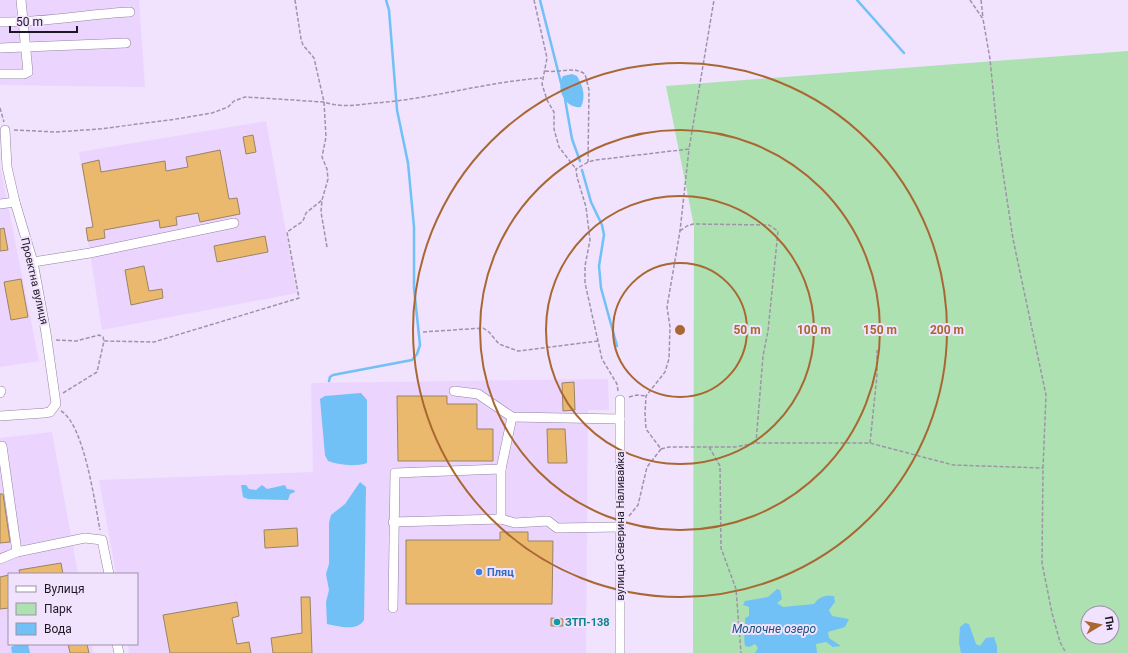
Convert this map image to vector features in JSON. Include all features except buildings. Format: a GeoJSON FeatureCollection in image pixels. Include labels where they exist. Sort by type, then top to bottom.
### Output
{"type":"FeatureCollection","features":[{"type":"Feature","properties":{"kind":"street"},"geometry":{"type":"LineString","coordinates":[[0,74],[24,74],[28,72],[27,47],[21,0]]}},
{"type":"Feature","properties":{"kind":"street"},"geometry":{"type":"LineString","coordinates":[[0,22],[24,22],[90,14],[130,12]]}},
{"type":"Feature","properties":{"kind":"street"},"geometry":{"type":"LineString","coordinates":[[0,48],[126,43]]}},
{"type":"Feature","properties":{"kind":"street","name":"Проектна вулиця"},"geometry":{"type":"LineString","coordinates":[[5,130],[7,167],[15,202],[33,262],[47,337],[56,397],[54,409]]}},
{"type":"Feature","properties":{"kind":"street"},"geometry":{"type":"LineString","coordinates":[[0,204],[15,202]]}},
{"type":"Feature","properties":{"kind":"street"},"geometry":{"type":"LineString","coordinates":[[33,262],[90,253],[234,223]]}},
{"type":"Feature","properties":{"kind":"street"},"geometry":{"type":"LineString","coordinates":[[454,392],[478,394],[512,417],[620,419]]}},
{"type":"Feature","properties":{"kind":"street","name":"вулиця Северина Наливайка"},"geometry":{"type":"LineString","coordinates":[[620,400],[620,653]]}},
{"type":"Feature","properties":{"kind":"street"},"geometry":{"type":"LineString","coordinates":[[0,416],[44,413],[50,412],[54,409]]}},
{"type":"Feature","properties":{"kind":"street"},"geometry":{"type":"LineString","coordinates":[[501,519],[501,469],[512,417]]}},
{"type":"Feature","properties":{"kind":"street"},"geometry":{"type":"LineString","coordinates":[[2,446],[17,552]]}},
{"type":"Feature","properties":{"kind":"street"},"geometry":{"type":"LineString","coordinates":[[393,608],[393,522],[395,473],[501,469]]}},
{"type":"Feature","properties":{"kind":"street"},"geometry":{"type":"LineString","coordinates":[[393,522],[501,519],[515,523],[548,521],[557,528],[621,527]]}},
{"type":"Feature","properties":{"kind":"street"},"geometry":{"type":"LineString","coordinates":[[0,560],[17,552],[85,538],[102,540],[109,573]]}},
{"type":"Feature","properties":{"kind":"path"},"geometry":{"type":"LineString","coordinates":[[295,0],[301,39],[314,58],[324,102],[326,137],[322,157],[327,169],[328,179],[322,200],[321,212],[327,247]]}},
{"type":"Feature","properties":{"kind":"path"},"geometry":{"type":"LineString","coordinates":[[534,0],[547,58],[545,71],[542,78],[547,100],[554,112],[554,129],[559,147],[576,170],[576,177],[586,207],[590,240],[585,266],[585,283],[602,359],[617,384],[620,400],[637,395],[646,396]]}},
{"type":"Feature","properties":{"kind":"path"},"geometry":{"type":"LineString","coordinates":[[661,449],[646,429],[646,396],[665,372],[669,359],[670,327],[667,307],[680,231],[689,149],[714,0]]}},
{"type":"Feature","properties":{"kind":"path"},"geometry":{"type":"LineString","coordinates":[[970,0],[983,19]]}},
{"type":"Feature","properties":{"kind":"path"},"geometry":{"type":"LineString","coordinates":[[981,0],[990,59],[998,140],[1013,239],[1046,394],[1043,468],[1042,563],[1052,613],[1060,642],[1066,653]]}},
{"type":"Feature","properties":{"kind":"path"},"geometry":{"type":"LineString","coordinates":[[545,71],[557,72],[575,69],[585,74],[589,90],[588,162]]}},
{"type":"Feature","properties":{"kind":"path"},"geometry":{"type":"LineString","coordinates":[[0,108],[4,118],[5,130],[56,132],[99,129],[212,113],[228,107],[234,101],[245,97],[324,102],[336,106],[396,102],[542,78]]}},
{"type":"Feature","properties":{"kind":"path"},"geometry":{"type":"LineString","coordinates":[[576,170],[588,162],[689,149]]}},
{"type":"Feature","properties":{"kind":"path"},"geometry":{"type":"LineString","coordinates":[[104,341],[154,342],[299,298],[287,232],[303,221],[306,213],[322,200]]}},
{"type":"Feature","properties":{"kind":"path"},"geometry":{"type":"LineString","coordinates":[[680,231],[693,224],[769,225],[778,231],[768,331],[763,356],[756,443]]}},
{"type":"Feature","properties":{"kind":"path"},"geometry":{"type":"LineString","coordinates":[[423,332],[483,328],[489,332],[499,344],[518,351],[598,341]]}},
{"type":"Feature","properties":{"kind":"path"},"geometry":{"type":"LineString","coordinates":[[47,337],[69,341],[99,335],[103,337],[104,341],[97,372],[56,397]]}},
{"type":"Feature","properties":{"kind":"path"},"geometry":{"type":"LineString","coordinates":[[870,443],[878,374],[877,350]]}},
{"type":"Feature","properties":{"kind":"path"},"geometry":{"type":"LineString","coordinates":[[54,409],[66,414],[72,424],[85,458],[102,540]]}},
{"type":"Feature","properties":{"kind":"path"},"geometry":{"type":"LineString","coordinates":[[621,527],[638,505],[647,467],[661,449],[669,447],[735,447],[756,443],[870,443],[953,465],[1043,468]]}},
{"type":"Feature","properties":{"kind":"path"},"geometry":{"type":"LineString","coordinates":[[709,447],[720,466],[721,548],[736,589],[741,653]]}},
{"type":"Feature","properties":{"kind":"shaded area"},"geometry":{"type":"Polygon","coordinates":[[[0,0],[139,0],[145,87],[0,85],[0,0]]]}},
{"type":"Feature","properties":{"kind":"shaded area"},"geometry":{"type":"Polygon","coordinates":[[[266,121],[297,293],[102,330],[86,228],[93,226],[79,152],[266,121]]]}},
{"type":"Feature","properties":{"kind":"shaded area"},"geometry":{"type":"Polygon","coordinates":[[[0,165],[39,361],[0,367],[0,165]]]}},
{"type":"Feature","properties":{"kind":"shaded area"},"geometry":{"type":"Polygon","coordinates":[[[608,379],[609,410],[588,410],[586,653],[129,653],[128,645],[138,645],[138,573],[116,573],[99,480],[313,472],[311,383],[608,379]]]}},
{"type":"Feature","properties":{"kind":"shaded area"},"geometry":{"type":"Polygon","coordinates":[[[52,432],[78,573],[8,573],[8,645],[92,645],[93,653],[0,653],[0,438],[52,432]]]}},
{"type":"Feature","properties":{"kind":"green space"},"geometry":{"type":"Polygon","coordinates":[[[1128,51],[1128,653],[693,653],[694,226],[666,86],[1128,51]]]}},
{"type":"Feature","properties":{"kind":"water"},"geometry":{"type":"Polygon","coordinates":[[[572,74],[577,76],[582,87],[584,95],[581,107],[570,105],[563,97],[561,92],[560,86],[563,76],[572,74]]]}},
{"type":"Feature","properties":{"kind":"water"},"geometry":{"type":"Polygon","coordinates":[[[361,393],[367,400],[367,463],[347,465],[328,461],[325,455],[320,399],[325,396],[361,393]]]}},
{"type":"Feature","properties":{"kind":"water"},"geometry":{"type":"Polygon","coordinates":[[[360,482],[366,487],[364,620],[357,626],[342,627],[327,624],[326,602],[329,590],[326,574],[329,564],[329,523],[331,515],[345,504],[360,482]]]}},
{"type":"Feature","properties":{"kind":"water"},"geometry":{"type":"Polygon","coordinates":[[[241,485],[246,485],[249,489],[256,490],[262,485],[267,489],[285,485],[287,489],[294,490],[295,492],[290,494],[288,500],[248,499],[243,497],[241,485]]]}},
{"type":"Feature","properties":{"kind":"water","name":"Молочне озеро"},"geometry":{"type":"Polygon","coordinates":[[[777,589],[780,590],[782,599],[777,603],[783,607],[814,604],[818,599],[823,597],[834,596],[835,602],[829,610],[832,616],[849,619],[845,627],[828,632],[829,638],[841,646],[833,647],[826,642],[816,644],[817,653],[755,653],[758,648],[755,644],[749,647],[745,646],[745,618],[749,616],[749,607],[743,605],[745,601],[768,597],[777,589]]]}},
{"type":"Feature","properties":{"kind":"water"},"geometry":{"type":"Polygon","coordinates":[[[965,623],[969,624],[976,644],[980,646],[986,638],[994,637],[997,646],[997,653],[961,653],[959,643],[960,627],[965,623]]]}},
{"type":"Feature","properties":{"kind":"water"},"geometry":{"type":"Polygon","coordinates":[[[15,645],[28,645],[30,653],[12,653],[11,647],[15,645]]]}},
{"type":"Feature","properties":{"kind":"waterway"},"geometry":{"type":"LineString","coordinates":[[329,381],[330,377],[333,375],[412,360],[417,354],[420,345],[414,288],[414,227],[408,163],[397,110],[389,10],[386,0]]}},
{"type":"Feature","properties":{"kind":"waterway"},"geometry":{"type":"LineString","coordinates":[[540,0],[561,83]]}},
{"type":"Feature","properties":{"kind":"waterway"},"geometry":{"type":"LineString","coordinates":[[857,0],[904,53]]}},
{"type":"Feature","properties":{"kind":"waterway"},"geometry":{"type":"LineString","coordinates":[[565,99],[572,139],[580,161]]}},
{"type":"Feature","properties":{"kind":"waterway"},"geometry":{"type":"LineString","coordinates":[[582,170],[591,202],[602,225],[604,235],[599,266],[601,288],[617,346]]}},
{"type":"Feature","properties":{"kind":"place","name":"Пляц"},"geometry":{"type":"Point","coordinates":[479,572]}},
{"type":"Feature","properties":{"kind":"place","name":"ЗТП-138"},"geometry":{"type":"Point","coordinates":[557,622]}}]}
